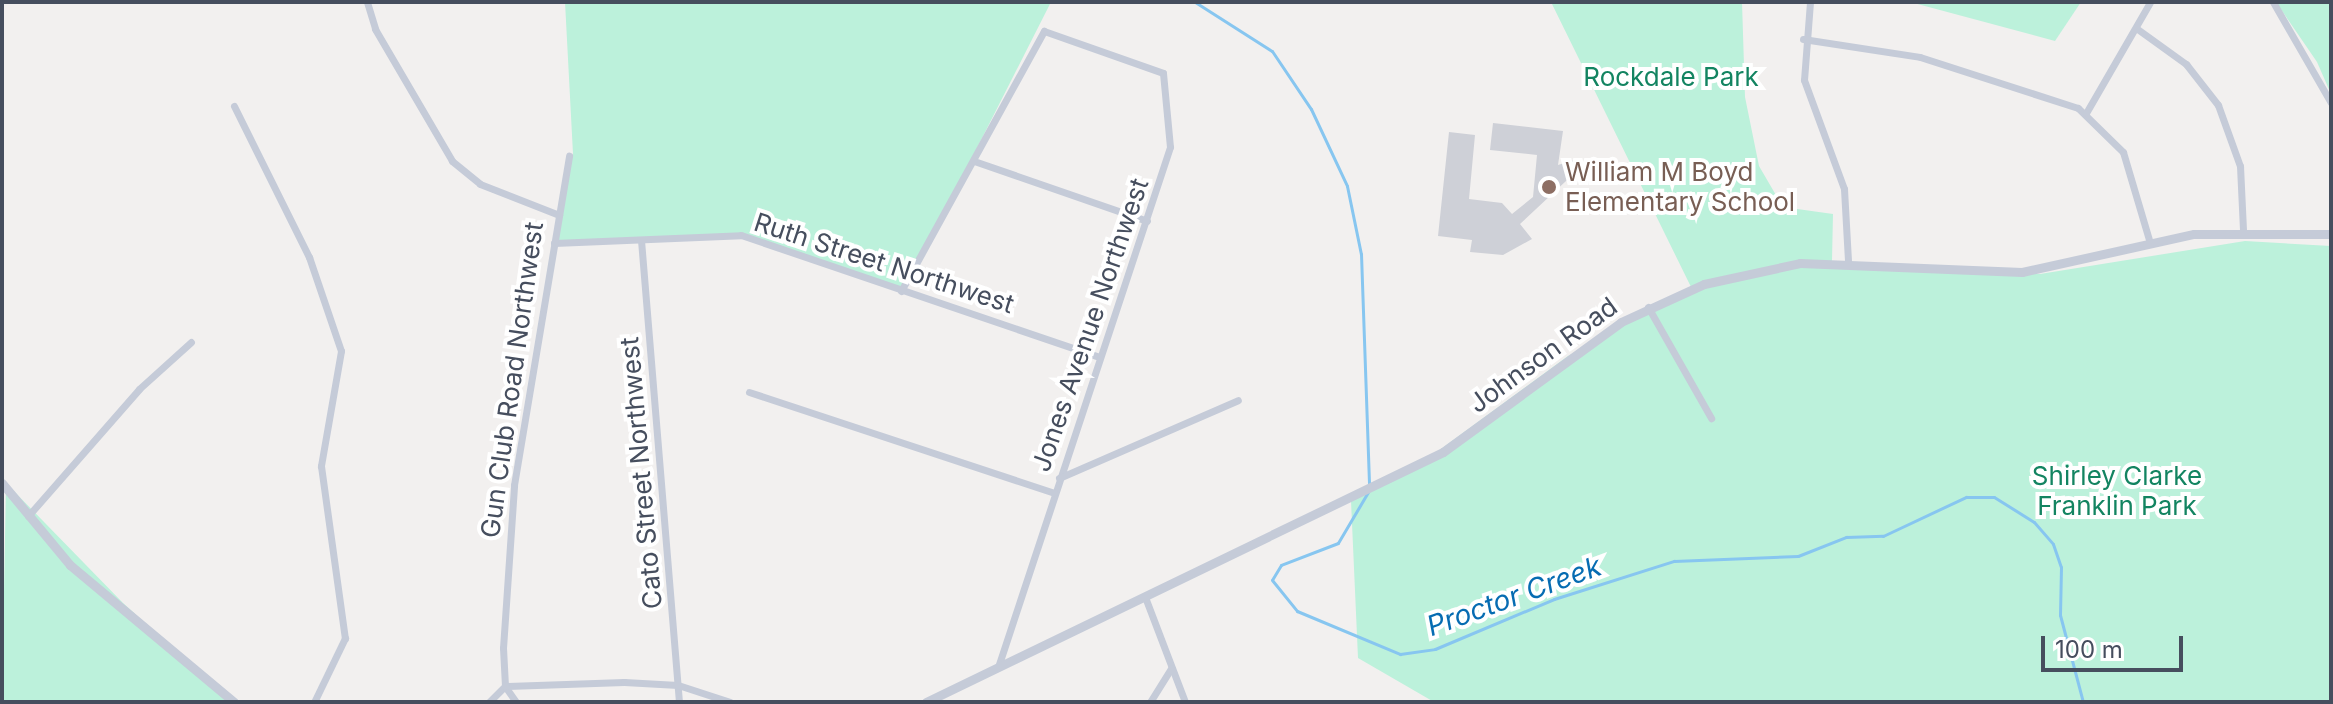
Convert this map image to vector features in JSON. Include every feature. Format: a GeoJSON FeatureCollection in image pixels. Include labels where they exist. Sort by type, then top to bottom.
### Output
{"type":"FeatureCollection","features":[{"type":"Feature","properties":{"kind":"street","name":"Gun Club Road Northwest"},"geometry":{"type":"LineString","coordinates":[[367,2],[375,29],[452,161],[480,184],[559,215],[514,485],[505,686]]}},
{"type":"Feature","properties":{"kind":"street"},"geometry":{"type":"LineString","coordinates":[[1810,2],[1803,39],[1810,105],[1844,189],[1848,261]]}},
{"type":"Feature","properties":{"kind":"street"},"geometry":{"type":"LineString","coordinates":[[2086,113],[2150,2]]}},
{"type":"Feature","properties":{"kind":"street"},"geometry":{"type":"LineString","coordinates":[[2273,2],[2331,103]]}},
{"type":"Feature","properties":{"kind":"street"},"geometry":{"type":"LineString","coordinates":[[2136,28],[2186,64],[2218,105],[2240,166],[2243,230]]}},
{"type":"Feature","properties":{"kind":"street","name":"Jones Avenue Northwest"},"geometry":{"type":"LineString","coordinates":[[974,161],[1044,31],[1163,73],[1170,147],[998,667]]}},
{"type":"Feature","properties":{"kind":"street"},"geometry":{"type":"LineString","coordinates":[[1803,39],[1920,57],[2086,113],[2127,160],[2150,243]]}},
{"type":"Feature","properties":{"kind":"street"},"geometry":{"type":"LineString","coordinates":[[234,106],[309,257],[341,351],[321,466],[345,638],[314,702]]}},
{"type":"Feature","properties":{"kind":"street"},"geometry":{"type":"LineString","coordinates":[[559,215],[569,156]]}},
{"type":"Feature","properties":{"kind":"street"},"geometry":{"type":"LineString","coordinates":[[901,291],[974,161],[1147,221]]}},
{"type":"Feature","properties":{"kind":"street","name":"Johnson Road"},"geometry":{"type":"LineString","coordinates":[[926,702],[1375,485],[1465,438],[1589,343],[1648,307],[1748,272],[1848,261],[2022,272],[2070,266],[2150,243],[2243,230],[2331,234]]}},
{"type":"Feature","properties":{"kind":"street","name":"Ruth Street Northwest"},"geometry":{"type":"LineString","coordinates":[[554,243],[741,235],[1100,357]]}},
{"type":"Feature","properties":{"kind":"street","name":"Cato Street Northwest"},"geometry":{"type":"LineString","coordinates":[[641,240],[679,702]]}},
{"type":"Feature","properties":{"kind":"street"},"geometry":{"type":"LineString","coordinates":[[1648,307],[1711,418]]}},
{"type":"Feature","properties":{"kind":"street"},"geometry":{"type":"LineString","coordinates":[[28,516],[139,389],[191,342]]}},
{"type":"Feature","properties":{"kind":"street"},"geometry":{"type":"LineString","coordinates":[[749,392],[1054,493]]}},
{"type":"Feature","properties":{"kind":"street"},"geometry":{"type":"LineString","coordinates":[[1059,478],[1238,400]]}},
{"type":"Feature","properties":{"kind":"street"},"geometry":{"type":"LineString","coordinates":[[2,483],[28,516],[122,612],[234,702]]}},
{"type":"Feature","properties":{"kind":"street"},"geometry":{"type":"LineString","coordinates":[[1145,597],[1185,702]]}},
{"type":"Feature","properties":{"kind":"street"},"geometry":{"type":"LineString","coordinates":[[1150,702],[1171,668]]}},
{"type":"Feature","properties":{"kind":"street"},"geometry":{"type":"LineString","coordinates":[[489,702],[505,686],[678,685],[730,702]]}},
{"type":"Feature","properties":{"kind":"street"},"geometry":{"type":"LineString","coordinates":[[505,686],[516,702]]}},
{"type":"Feature","properties":{"kind":"green space"},"geometry":{"type":"Polygon","coordinates":[[[565,2],[1051,2],[904,292],[739,237],[554,245],[573,154],[565,2]]]}},
{"type":"Feature","properties":{"kind":"green space"},"geometry":{"type":"Polygon","coordinates":[[[1551,2],[1742,2],[1745,97],[1759,166],[1783,207],[1833,214],[1832,261],[2040,274],[2245,241],[2331,246],[2331,702],[1434,702],[1358,658],[1351,501],[1411,471],[1568,356],[1692,289],[1551,2]]]}},
{"type":"Feature","properties":{"kind":"green space"},"geometry":{"type":"Polygon","coordinates":[[[1910,2],[2081,2],[2055,41],[1910,2]]]}},
{"type":"Feature","properties":{"kind":"green space"},"geometry":{"type":"Polygon","coordinates":[[[2276,2],[2330,2],[2331,94],[2317,62],[2276,2]]]}},
{"type":"Feature","properties":{"kind":"green space"},"geometry":{"type":"Polygon","coordinates":[[[6,483],[123,603],[233,702],[2,702],[6,483]]]}},
{"type":"Feature","properties":{"kind":"building","name":"William M Boyd Elementary School"},"geometry":{"type":"Polygon","coordinates":[[[1493,123],[1563,131],[1558,165],[1574,160],[1581,167],[1520,224],[1532,239],[1503,255],[1470,252],[1472,240],[1438,236],[1449,132],[1475,135],[1469,199],[1502,203],[1512,214],[1533,197],[1537,155],[1490,150],[1493,123]]]}},
{"type":"Feature","properties":{"kind":"waterway","name":"Proctor Creek"},"geometry":{"type":"LineString","coordinates":[[1195,2],[1272,51],[1311,109],[1347,186],[1361,254],[1369,485]]}},
{"type":"Feature","properties":{"kind":"waterway","name":"Proctor Creek"},"geometry":{"type":"LineString","coordinates":[[1368,492],[1338,543],[1281,565],[1272,580],[1297,611],[1400,654],[1435,649],[1554,599],[1674,561],[1798,556],[1846,537],[1883,536],[1966,497],[1994,497],[2034,522],[2053,544],[2061,567],[2060,615],[2083,702]]}},
{"type":"Feature","properties":{"kind":"place","name":"William M Boyd Elementary School"},"geometry":{"type":"Point","coordinates":[1549,187]}},
{"type":"Feature","properties":{"kind":"park label","name":"Rockdale Park"},"geometry":{"type":"Point","coordinates":[1671,77]}},
{"type":"Feature","properties":{"kind":"park label","name":"Shirley Clarke Franklin Park"},"geometry":{"type":"Point","coordinates":[2117,491]}}]}
